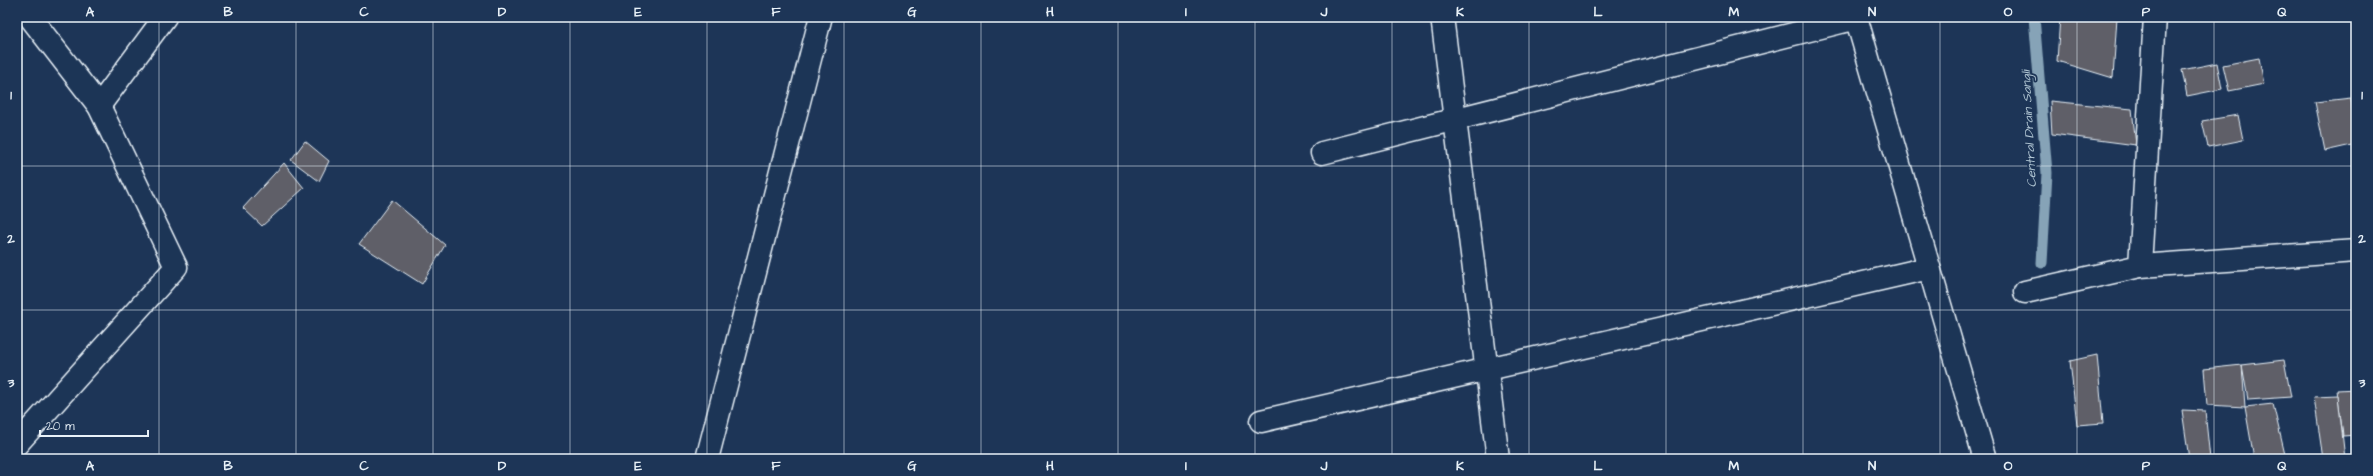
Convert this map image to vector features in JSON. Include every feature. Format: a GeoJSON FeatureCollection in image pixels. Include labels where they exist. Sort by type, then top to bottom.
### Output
{"type":"FeatureCollection","features":[{"type":"Feature","properties":{"kind":"street"},"geometry":{"type":"LineString","coordinates":[[17,444],[176,267],[99,106],[30,17]]}},
{"type":"Feature","properties":{"kind":"street"},"geometry":{"type":"LineString","coordinates":[[99,106],[165,17]]}},
{"type":"Feature","properties":{"kind":"street"},"geometry":{"type":"LineString","coordinates":[[1442,17],[1498,459]]}},
{"type":"Feature","properties":{"kind":"street"},"geometry":{"type":"LineString","coordinates":[[2140,266],[2155,17]]}},
{"type":"Feature","properties":{"kind":"street"},"geometry":{"type":"LineString","coordinates":[[1322,153],[1856,18],[1984,459]]}},
{"type":"Feature","properties":{"kind":"street"},"geometry":{"type":"LineString","coordinates":[[707,459],[820,20]]}},
{"type":"Feature","properties":{"kind":"street"},"geometry":{"type":"LineString","coordinates":[[2025,292],[2140,266],[2356,251]]}},
{"type":"Feature","properties":{"kind":"street"},"geometry":{"type":"LineString","coordinates":[[1261,421],[1929,268]]}},
{"type":"Feature","properties":{"kind":"building"},"geometry":{"type":"Polygon","coordinates":[[[2060,17],[2117,17],[2113,78],[2057,61],[2060,17]]]}},
{"type":"Feature","properties":{"kind":"building"},"geometry":{"type":"Polygon","coordinates":[[[2259,58],[2264,84],[2229,91],[2223,65],[2259,58]]]}},
{"type":"Feature","properties":{"kind":"building"},"geometry":{"type":"Polygon","coordinates":[[[2217,63],[2222,89],[2187,96],[2182,70],[2217,63]]]}},
{"type":"Feature","properties":{"kind":"building"},"geometry":{"type":"Polygon","coordinates":[[[2351,98],[2356,144],[2325,151],[2315,102],[2351,98]]]}},
{"type":"Feature","properties":{"kind":"building"},"geometry":{"type":"Polygon","coordinates":[[[2050,101],[2132,109],[2136,145],[2052,134],[2050,101]]]}},
{"type":"Feature","properties":{"kind":"building"},"geometry":{"type":"Polygon","coordinates":[[[2238,115],[2243,140],[2208,147],[2202,121],[2238,115]]]}},
{"type":"Feature","properties":{"kind":"building"},"geometry":{"type":"Polygon","coordinates":[[[305,141],[329,161],[319,181],[291,160],[305,141]]]}},
{"type":"Feature","properties":{"kind":"building"},"geometry":{"type":"Polygon","coordinates":[[[284,163],[304,188],[262,226],[243,208],[284,163]]]}},
{"type":"Feature","properties":{"kind":"building"},"geometry":{"type":"Polygon","coordinates":[[[392,200],[445,245],[422,284],[359,244],[392,200]]]}},
{"type":"Feature","properties":{"kind":"building"},"geometry":{"type":"Polygon","coordinates":[[[2097,355],[2103,423],[2077,425],[2070,361],[2097,355]]]}},
{"type":"Feature","properties":{"kind":"building"},"geometry":{"type":"Polygon","coordinates":[[[2284,360],[2291,397],[2248,400],[2242,365],[2284,360]]]}},
{"type":"Feature","properties":{"kind":"building"},"geometry":{"type":"Polygon","coordinates":[[[2242,365],[2245,407],[2207,405],[2204,369],[2242,365]]]}},
{"type":"Feature","properties":{"kind":"building"},"geometry":{"type":"Polygon","coordinates":[[[2356,389],[2356,435],[2343,436],[2337,390],[2356,389]]]}},
{"type":"Feature","properties":{"kind":"building"},"geometry":{"type":"Polygon","coordinates":[[[2338,396],[2345,459],[2323,459],[2314,397],[2338,396]]]}},
{"type":"Feature","properties":{"kind":"building"},"geometry":{"type":"Polygon","coordinates":[[[2273,404],[2286,459],[2254,459],[2245,407],[2273,404]]]}},
{"type":"Feature","properties":{"kind":"building"},"geometry":{"type":"Polygon","coordinates":[[[2182,410],[2205,411],[2210,459],[2189,459],[2182,410]]]}},
{"type":"Feature","properties":{"kind":"waterway","name":"Central Drain Sangli"},"geometry":{"type":"LineString","coordinates":[[2034,17],[2047,173],[2042,263]]}}]}
